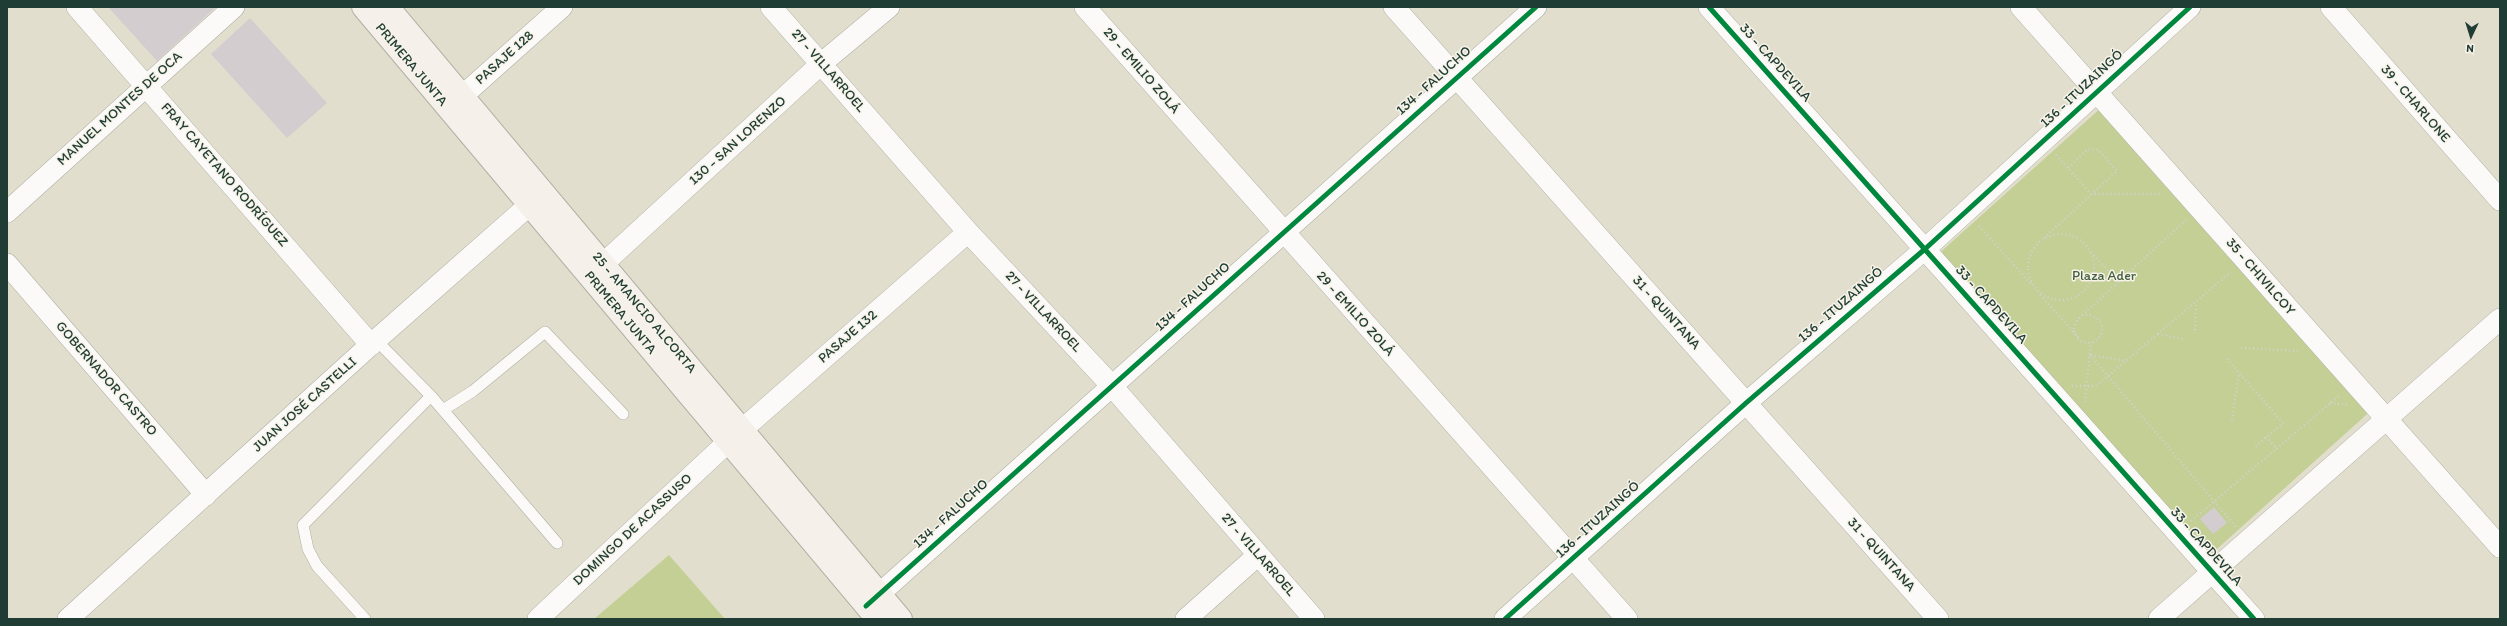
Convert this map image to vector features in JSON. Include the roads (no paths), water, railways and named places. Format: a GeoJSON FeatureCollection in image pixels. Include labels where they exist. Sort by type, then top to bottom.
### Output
{"type":"FeatureCollection","features":[{"type":"Feature","properties":{"kind":"main road","name":"PRIMERA JUNTA"},"geometry":{"type":"LineString","coordinates":[[363,7],[455,103],[735,436],[874,606]]}},
{"type":"Feature","properties":{"kind":"main road"},"geometry":{"type":"LineString","coordinates":[[388,7],[455,103]]}},
{"type":"Feature","properties":{"kind":"main road"},"geometry":{"type":"LineString","coordinates":[[874,606],[901,619]]}},
{"type":"Feature","properties":{"kind":"street","name":"FRAY CAYETANO RODRÍGUEZ"},"geometry":{"type":"LineString","coordinates":[[77,7],[373,342]]}},
{"type":"Feature","properties":{"kind":"street","name":"MANUEL MONTES DE OCA"},"geometry":{"type":"LineString","coordinates":[[7,212],[234,7]]}},
{"type":"Feature","properties":{"kind":"street","name":"PASAJE 128"},"geometry":{"type":"LineString","coordinates":[[455,103],[562,7]]}},
{"type":"Feature","properties":{"kind":"street","name":"27 - VILLARROEL"},"geometry":{"type":"LineString","coordinates":[[771,7],[822,63],[968,232],[1112,386],[1257,556],[1314,619]]}},
{"type":"Feature","properties":{"kind":"street","name":"130 - SAN LORENZO"},"geometry":{"type":"LineString","coordinates":[[596,270],[822,63],[889,7]]}},
{"type":"Feature","properties":{"kind":"street","name":"29 - EMILIO ZOLÁ"},"geometry":{"type":"LineString","coordinates":[[1085,7],[1283,233],[1627,619]]}},
{"type":"Feature","properties":{"kind":"street","name":"31 - QUINTANA"},"geometry":{"type":"LineString","coordinates":[[1394,7],[1938,619]]}},
{"type":"Feature","properties":{"kind":"street","name":"134 - FALUCHO"},"geometry":{"type":"LineString","coordinates":[[874,606],[1112,386],[1536,7]]}},
{"type":"Feature","properties":{"kind":"street","name":"33 - CAPDEVILA"},"geometry":{"type":"LineString","coordinates":[[1709,7],[2254,619]]}},
{"type":"Feature","properties":{"kind":"street","name":"35 - CHIVILCOY"},"geometry":{"type":"LineString","coordinates":[[2021,7],[2500,547]]}},
{"type":"Feature","properties":{"kind":"street","name":"136 - ITUZAINGÓ"},"geometry":{"type":"LineString","coordinates":[[1505,619],[1746,403],[1925,249],[2190,7]]}},
{"type":"Feature","properties":{"kind":"street","name":"39 - CHARLONE"},"geometry":{"type":"LineString","coordinates":[[2331,7],[2500,200]]}},
{"type":"Feature","properties":{"kind":"street","name":"JUAN JOSÉ CASTELLI"},"geometry":{"type":"LineString","coordinates":[[68,619],[373,342],[536,199]]}},
{"type":"Feature","properties":{"kind":"street","name":"PASAJE 132"},"geometry":{"type":"LineString","coordinates":[[735,436],[968,232]]}},
{"type":"Feature","properties":{"kind":"street","name":"GOBERNADOR CASTRO"},"geometry":{"type":"LineString","coordinates":[[7,264],[206,495]]}},
{"type":"Feature","properties":{"kind":"street"},"geometry":{"type":"LineString","coordinates":[[2159,619],[2500,319]]}},
{"type":"Feature","properties":{"kind":"street","name":"DOMINGO DE ACASSUSO"},"geometry":{"type":"LineString","coordinates":[[538,619],[735,436]]}},
{"type":"Feature","properties":{"kind":"street"},"geometry":{"type":"LineString","coordinates":[[1186,619],[1257,556]]}},
{"type":"Feature","properties":{"kind":"lane"},"geometry":{"type":"LineString","coordinates":[[443,410],[473,391],[545,332],[623,414]]}},
{"type":"Feature","properties":{"kind":"lane"},"geometry":{"type":"LineString","coordinates":[[373,342],[431,396],[557,543]]}},
{"type":"Feature","properties":{"kind":"lane"},"geometry":{"type":"LineString","coordinates":[[365,619],[317,566],[308,549],[303,525],[431,396]]}},
{"type":"Feature","properties":{"kind":"park label","name":"Plaza Ader"},"geometry":{"type":"Point","coordinates":[2104,276]}}]}
